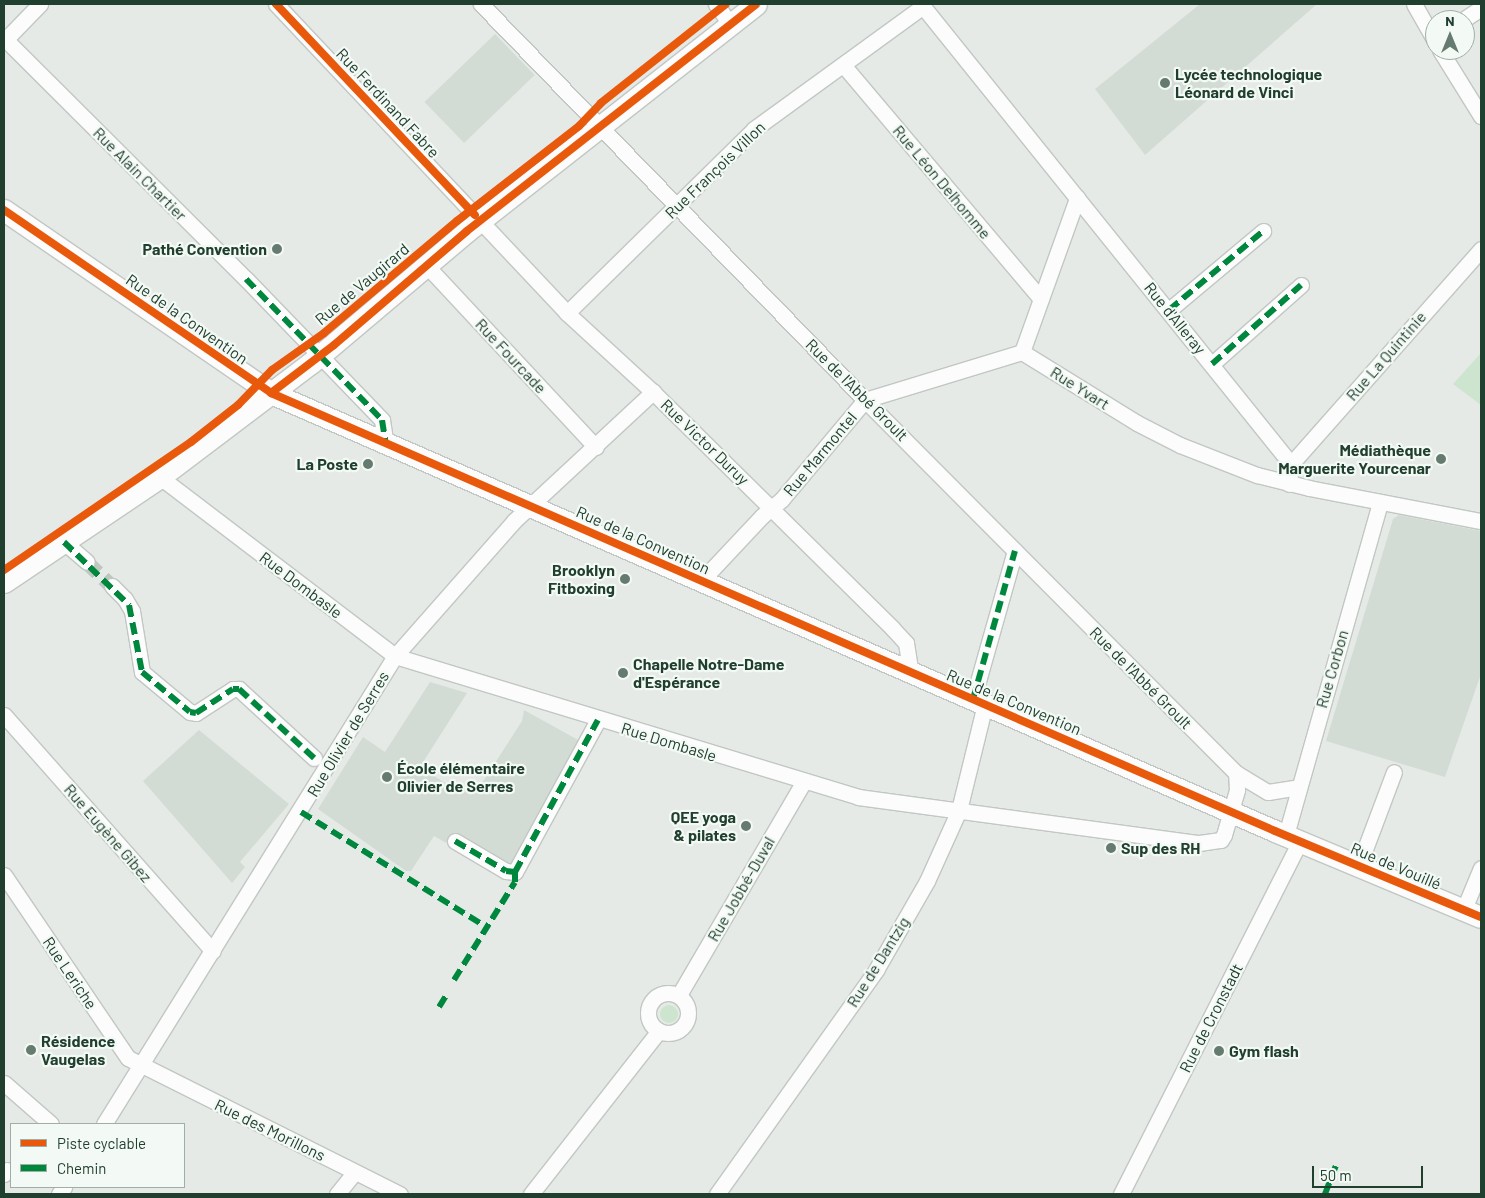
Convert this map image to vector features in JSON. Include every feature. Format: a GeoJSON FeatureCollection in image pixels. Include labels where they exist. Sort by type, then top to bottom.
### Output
{"type":"FeatureCollection","features":[{"type":"Feature","properties":{"kind":"main road","name":"Rue de Vaugirard"},"geometry":{"type":"LineString","coordinates":[[4,582],[160,477],[272,393],[319,356],[426,265],[599,126],[756,4]]}},
{"type":"Feature","properties":{"kind":"main road","name":"Rue de la Convention"},"geometry":{"type":"LineString","coordinates":[[4,210],[272,393],[386,445],[1293,838]]}},
{"type":"Feature","properties":{"kind":"main road","name":"Rue de Vouillé"},"geometry":{"type":"LineString","coordinates":[[1293,838],[1472,913]]}},
{"type":"Feature","properties":{"kind":"street"},"geometry":{"type":"LineString","coordinates":[[4,40],[40,4]]}},
{"type":"Feature","properties":{"kind":"street","name":"Rue Ferdinand Fabre"},"geometry":{"type":"LineString","coordinates":[[276,4],[481,221]]}},
{"type":"Feature","properties":{"kind":"street","name":"Rue de l'Abbé Groult"},"geometry":{"type":"LineString","coordinates":[[481,4],[866,400],[1236,773],[1268,792],[1299,787]]}},
{"type":"Feature","properties":{"kind":"street"},"geometry":{"type":"LineString","coordinates":[[716,4],[730,24]]}},
{"type":"Feature","properties":{"kind":"street"},"geometry":{"type":"LineString","coordinates":[[1414,4],[1425,23]]}},
{"type":"Feature","properties":{"kind":"street","name":"Rue François Villon"},"geometry":{"type":"LineString","coordinates":[[567,312],[754,130],[844,66],[922,5]]}},
{"type":"Feature","properties":{"kind":"street","name":"Rue d'Alleray"},"geometry":{"type":"LineString","coordinates":[[922,5],[1291,464]]}},
{"type":"Feature","properties":{"kind":"street","name":"Rue Alain Chartier"},"geometry":{"type":"LineString","coordinates":[[4,40],[246,279],[382,420],[386,445]]}},
{"type":"Feature","properties":{"kind":"street"},"geometry":{"type":"LineString","coordinates":[[1446,60],[1481,116]]}},
{"type":"Feature","properties":{"kind":"street","name":"Rue Léon Delhomme"},"geometry":{"type":"LineString","coordinates":[[844,66],[1041,299]]}},
{"type":"Feature","properties":{"kind":"street"},"geometry":{"type":"LineString","coordinates":[[1022,352],[1077,198]]}},
{"type":"Feature","properties":{"kind":"street","name":"Rue Victor Duruy"},"geometry":{"type":"LineString","coordinates":[[481,221],[567,312],[653,392],[906,643],[911,673]]}},
{"type":"Feature","properties":{"kind":"street"},"geometry":{"type":"LineString","coordinates":[[1169,310],[1263,231]]}},
{"type":"Feature","properties":{"kind":"street","name":"Rue La Quintinie"},"geometry":{"type":"LineString","coordinates":[[1291,464],[1481,249]]}},
{"type":"Feature","properties":{"kind":"street","name":"Rue Fourcade"},"geometry":{"type":"LineString","coordinates":[[426,265],[596,447]]}},
{"type":"Feature","properties":{"kind":"street"},"geometry":{"type":"LineString","coordinates":[[1212,364],[1301,285]]}},
{"type":"Feature","properties":{"kind":"street","name":"Rue Marmontel"},"geometry":{"type":"LineString","coordinates":[[701,581],[771,508],[782,499],[866,400],[1022,352]]}},
{"type":"Feature","properties":{"kind":"street","name":"Rue Yvart"},"geometry":{"type":"LineString","coordinates":[[1022,352],[1137,423],[1180,445],[1289,484]]}},
{"type":"Feature","properties":{"kind":"street","name":"Rue Olivier de Serres"},"geometry":{"type":"LineString","coordinates":[[105,1123],[395,656],[514,520],[596,447],[653,392]]}},
{"type":"Feature","properties":{"kind":"street"},"geometry":{"type":"LineString","coordinates":[[1291,464],[1289,484],[1481,521]]}},
{"type":"Feature","properties":{"kind":"street","name":"Rue Dombasle"},"geometry":{"type":"LineString","coordinates":[[160,477],[395,656],[598,720],[803,783],[858,797],[1199,843],[1221,840],[1233,813]]}},
{"type":"Feature","properties":{"kind":"street","name":"Rue Corbon"},"geometry":{"type":"LineString","coordinates":[[1293,838],[1299,787],[1380,502]]}},
{"type":"Feature","properties":{"kind":"street"},"geometry":{"type":"LineString","coordinates":[[64,542],[87,562]]}},
{"type":"Feature","properties":{"kind":"street","name":"Rue de Dantzig"},"geometry":{"type":"LineString","coordinates":[[716,1194],[876,970],[926,881],[959,810],[979,701],[1015,551]]}},
{"type":"Feature","properties":{"kind":"street"},"geometry":{"type":"LineString","coordinates":[[112,586],[125,598],[132,611],[142,672],[190,712],[196,713],[233,688],[239,688],[314,758]]}},
{"type":"Feature","properties":{"kind":"street","name":"Rue Eugène Gibez"},"geometry":{"type":"LineString","coordinates":[[4,715],[213,951]]}},
{"type":"Feature","properties":{"kind":"street"},"geometry":{"type":"LineString","coordinates":[[454,841],[506,871],[515,872],[598,720]]}},
{"type":"Feature","properties":{"kind":"street"},"geometry":{"type":"LineString","coordinates":[[1359,865],[1394,772]]}},
{"type":"Feature","properties":{"kind":"street"},"geometry":{"type":"LineString","coordinates":[[1233,813],[1237,790],[1236,773]]}},
{"type":"Feature","properties":{"kind":"street","name":"Rue Jobbé-Duval"},"geometry":{"type":"LineString","coordinates":[[679,995],[803,783]]}},
{"type":"Feature","properties":{"kind":"street","name":"Rue de Cronstadt"},"geometry":{"type":"LineString","coordinates":[[1120,1194],[1293,838]]}},
{"type":"Feature","properties":{"kind":"street"},"geometry":{"type":"LineString","coordinates":[[1472,913],[1481,868]]}},
{"type":"Feature","properties":{"kind":"street","name":"Rue Leriche"},"geometry":{"type":"LineString","coordinates":[[4,875],[128,1058],[140,1066]]}},
{"type":"Feature","properties":{"kind":"street"},"geometry":{"type":"LineString","coordinates":[[659,994],[679,995],[688,1009],[687,1020],[675,1032],[659,1031],[649,1022],[650,1003],[659,994]]}},
{"type":"Feature","properties":{"kind":"street"},"geometry":{"type":"LineString","coordinates":[[531,1194],[659,1031]]}},
{"type":"Feature","properties":{"kind":"street","name":"Rue des Morillons"},"geometry":{"type":"LineString","coordinates":[[140,1066],[400,1194]]}},
{"type":"Feature","properties":{"kind":"street"},"geometry":{"type":"LineString","coordinates":[[4,1083],[50,1123]]}},
{"type":"Feature","properties":{"kind":"street"},"geometry":{"type":"LineString","coordinates":[[337,1194],[355,1172]]}},
{"type":"Feature","properties":{"kind":"shaded area","name":"Lycée technologique Léonard de Vinci"},"geometry":{"type":"Polygon","coordinates":[[[1200,4],[1317,4],[1145,155],[1095,89],[1200,4]]]}},
{"type":"Feature","properties":{"kind":"shaded area"},"geometry":{"type":"Polygon","coordinates":[[[495,34],[535,75],[464,143],[425,102],[495,34]]]}},
{"type":"Feature","properties":{"kind":"shaded area"},"geometry":{"type":"Polygon","coordinates":[[[1399,515],[1481,531],[1481,674],[1445,777],[1326,741],[1393,519],[1399,515]]]}},
{"type":"Feature","properties":{"kind":"shaded area","name":"École élémentaire Olivier de Serres"},"geometry":{"type":"Polygon","coordinates":[[[430,682],[467,693],[420,767],[453,788],[456,783],[475,794],[522,721],[524,710],[580,741],[514,862],[505,864],[453,833],[446,843],[434,836],[411,871],[406,871],[318,809],[363,737],[385,752],[430,682]]]}},
{"type":"Feature","properties":{"kind":"shaded area"},"geometry":{"type":"Polygon","coordinates":[[[199,730],[289,804],[240,862],[245,867],[232,883],[143,781],[199,730]]]}},
{"type":"Feature","properties":{"kind":"green space"},"geometry":{"type":"Polygon","coordinates":[[[1481,353],[1481,405],[1453,384],[1481,353]]]}},
{"type":"Feature","properties":{"kind":"green space"},"geometry":{"type":"Polygon","coordinates":[[[665,1005],[673,1005],[678,1010],[676,1021],[665,1023],[660,1018],[660,1010],[665,1005]]]}},
{"type":"Feature","properties":{"kind":"tunnel"},"geometry":{"type":"LineString","coordinates":[[87,562],[112,586]]}},
{"type":"Feature","properties":{"kind":"marked path"},"geometry":{"type":"LineString","coordinates":[[1169,310],[1263,231]]}},
{"type":"Feature","properties":{"kind":"marked path"},"geometry":{"type":"LineString","coordinates":[[246,279],[382,420],[386,445]]}},
{"type":"Feature","properties":{"kind":"marked path"},"geometry":{"type":"LineString","coordinates":[[1212,364],[1301,285]]}},
{"type":"Feature","properties":{"kind":"marked path"},"geometry":{"type":"LineString","coordinates":[[64,542],[129,605],[142,672],[190,712],[196,713],[233,689],[239,689],[314,758]]}},
{"type":"Feature","properties":{"kind":"marked path"},"geometry":{"type":"LineString","coordinates":[[973,699],[1015,551]]}},
{"type":"Feature","properties":{"kind":"marked path"},"geometry":{"type":"LineString","coordinates":[[515,872],[598,720]]}},
{"type":"Feature","properties":{"kind":"marked path"},"geometry":{"type":"LineString","coordinates":[[301,812],[488,928]]}},
{"type":"Feature","properties":{"kind":"marked path"},"geometry":{"type":"LineString","coordinates":[[455,841],[506,871],[515,872]]}},
{"type":"Feature","properties":{"kind":"marked path"},"geometry":{"type":"LineString","coordinates":[[454,980],[515,882],[515,872]]}},
{"type":"Feature","properties":{"kind":"marked path"},"geometry":{"type":"LineString","coordinates":[[439,1007],[447,994]]}},
{"type":"Feature","properties":{"kind":"marked path"},"geometry":{"type":"LineString","coordinates":[[1325,1194],[1336,1166]]}},
{"type":"Feature","properties":{"kind":"cycle path"},"geometry":{"type":"LineString","coordinates":[[276,4],[475,215]]}},
{"type":"Feature","properties":{"kind":"cycle path"},"geometry":{"type":"LineString","coordinates":[[4,570],[191,442],[238,405],[272,370],[324,333],[457,221],[579,126],[601,103],[726,4]]}},
{"type":"Feature","properties":{"kind":"cycle path"},"geometry":{"type":"LineString","coordinates":[[271,393],[334,345],[467,231],[756,4]]}},
{"type":"Feature","properties":{"kind":"cycle path"},"geometry":{"type":"LineString","coordinates":[[4,210],[271,393],[1275,831],[1481,917]]}},
{"type":"Feature","properties":{"kind":"place","name":"Lycée technologique Léonard de Vinci"},"geometry":{"type":"Point","coordinates":[1165,83]}},
{"type":"Feature","properties":{"kind":"place","name":"Pathé Convention"},"geometry":{"type":"Point","coordinates":[277,249]}},
{"type":"Feature","properties":{"kind":"place","name":"Médiathèque Marguerite Yourcenar"},"geometry":{"type":"Point","coordinates":[1441,459]}},
{"type":"Feature","properties":{"kind":"place","name":"La Poste"},"geometry":{"type":"Point","coordinates":[368,464]}},
{"type":"Feature","properties":{"kind":"place","name":"Brooklyn Fitboxing"},"geometry":{"type":"Point","coordinates":[625,579]}},
{"type":"Feature","properties":{"kind":"place","name":"Chapelle Notre-Dame d'Espérance"},"geometry":{"type":"Point","coordinates":[623,673]}},
{"type":"Feature","properties":{"kind":"place","name":"École élémentaire Olivier de Serres"},"geometry":{"type":"Point","coordinates":[387,777]}},
{"type":"Feature","properties":{"kind":"place","name":"QEE yoga & pilates"},"geometry":{"type":"Point","coordinates":[746,826]}},
{"type":"Feature","properties":{"kind":"place","name":"Sup des RH"},"geometry":{"type":"Point","coordinates":[1111,848]}},
{"type":"Feature","properties":{"kind":"place","name":"Résidence Vaugelas"},"geometry":{"type":"Point","coordinates":[31,1050]}},
{"type":"Feature","properties":{"kind":"place","name":"Gym flash"},"geometry":{"type":"Point","coordinates":[1219,1051]}}]}
